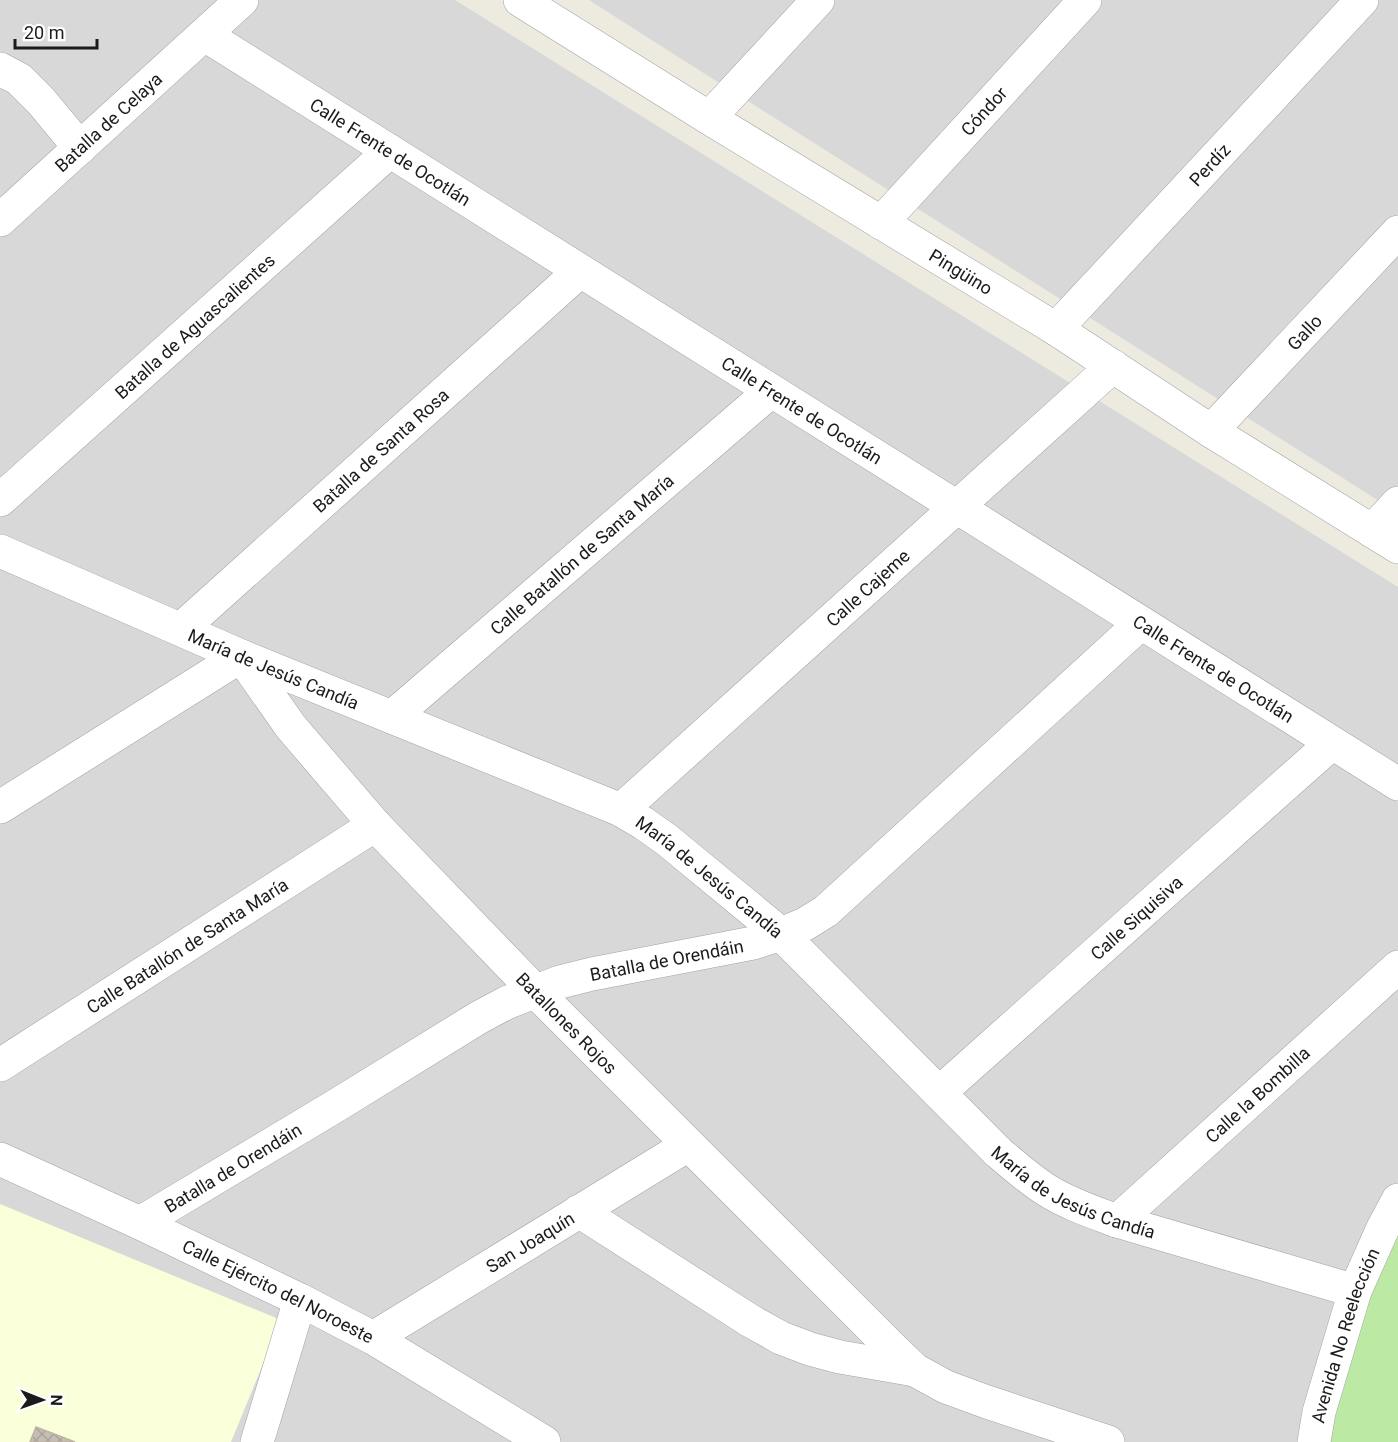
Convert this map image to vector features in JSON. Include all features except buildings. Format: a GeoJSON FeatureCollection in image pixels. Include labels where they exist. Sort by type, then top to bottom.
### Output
{"type":"FeatureCollection","features":[{"type":"Feature","properties":{"kind":"street","name":"Batalla de Celaya"},"geometry":{"type":"LineString","coordinates":[[0,220],[242,0]]}},
{"type":"Feature","properties":{"kind":"street","name":"Pingüino"},"geometry":{"type":"LineString","coordinates":[[520,0],[556,9],[709,118],[1056,329],[1211,431],[1385,539]]}},
{"type":"Feature","properties":{"kind":"street"},"geometry":{"type":"LineString","coordinates":[[709,118],[818,0]]}},
{"type":"Feature","properties":{"kind":"street","name":"Cóndor"},"geometry":{"type":"LineString","coordinates":[[881,223],[1085,0]]}},
{"type":"Feature","properties":{"kind":"street","name":"Perdíz"},"geometry":{"type":"LineString","coordinates":[[1056,329],[1362,0]]}},
{"type":"Feature","properties":{"kind":"street","name":"Calle Frente de Ocotlán"},"geometry":{"type":"LineString","coordinates":[[205,35],[1398,784]]}},
{"type":"Feature","properties":{"kind":"street"},"geometry":{"type":"LineString","coordinates":[[0,69],[19,79],[41,101],[80,148]]}},
{"type":"Feature","properties":{"kind":"street","name":"Batalla de Aguascalientes"},"geometry":{"type":"LineString","coordinates":[[0,500],[390,152]]}},
{"type":"Feature","properties":{"kind":"street","name":"Gallo"},"geometry":{"type":"LineString","coordinates":[[1211,431],[1398,232]]}},
{"type":"Feature","properties":{"kind":"street","name":"Batalla de Santa Rosa"},"geometry":{"type":"LineString","coordinates":[[181,629],[580,271]]}},
{"type":"Feature","properties":{"kind":"street","name":"Calle Cajeme"},"geometry":{"type":"LineString","coordinates":[[621,810],[1113,366]]}},
{"type":"Feature","properties":{"kind":"street","name":"Calle Batallón de Santa María"},"geometry":{"type":"LineString","coordinates":[[392,717],[771,391]]}},
{"type":"Feature","properties":{"kind":"street"},"geometry":{"type":"LineString","coordinates":[[1385,539],[1398,503]]}},
{"type":"Feature","properties":{"kind":"street","name":"María de Jesús Candía"},"geometry":{"type":"LineString","coordinates":[[0,551],[241,656],[621,810],[667,840],[781,934],[999,1153],[1048,1191],[1078,1207],[1117,1221],[1355,1291]]}},
{"type":"Feature","properties":{"kind":"street","name":"Batalla de Orendáin"},"geometry":{"type":"LineString","coordinates":[[140,1223],[506,1003],[560,982],[753,943],[805,924],[826,910],[1141,623]]}},
{"type":"Feature","properties":{"kind":"street"},"geometry":{"type":"LineString","coordinates":[[0,807],[241,656]]}},
{"type":"Feature","properties":{"kind":"street","name":"Batallones Rojos"},"geometry":{"type":"LineString","coordinates":[[241,656],[291,727],[375,825],[535,991],[915,1370],[946,1387],[1108,1442]]}},
{"type":"Feature","properties":{"kind":"street","name":"Calle Siquisiva"},"geometry":{"type":"LineString","coordinates":[[939,1093],[1332,743]]}},
{"type":"Feature","properties":{"kind":"street","name":"Calle Batallón de Santa María"},"geometry":{"type":"LineString","coordinates":[[0,1065],[375,825]]}},
{"type":"Feature","properties":{"kind":"street","name":"Calle la Bombilla"},"geometry":{"type":"LineString","coordinates":[[1117,1221],[1398,967]]}},
{"type":"Feature","properties":{"kind":"street","name":"San Joaquín"},"geometry":{"type":"LineString","coordinates":[[373,1338],[688,1145]]}},
{"type":"Feature","properties":{"kind":"street","name":"Calle Ejército del Noroeste"},"geometry":{"type":"LineString","coordinates":[[0,1159],[300,1300],[373,1338],[544,1442]]}},
{"type":"Feature","properties":{"kind":"street","name":"Avenida No Reelección"},"geometry":{"type":"LineString","coordinates":[[1314,1442],[1319,1412],[1355,1291],[1398,1200]]}},
{"type":"Feature","properties":{"kind":"street","name":"Batallones Rojos"},"geometry":{"type":"LineString","coordinates":[[579,1211],[781,1338],[840,1357],[915,1370]]}},
{"type":"Feature","properties":{"kind":"street"},"geometry":{"type":"LineString","coordinates":[[257,1442],[300,1300]]}},
{"type":"Feature","properties":{"kind":"shaded area"},"geometry":{"type":"Polygon","coordinates":[[[0,0],[455,0],[1398,587],[1398,1442],[0,1442],[0,0]]]}},
{"type":"Feature","properties":{"kind":"shaded area"},"geometry":{"type":"Polygon","coordinates":[[[589,0],[1398,0],[1398,513],[661,46],[589,0]]]}},
{"type":"Feature","properties":{"kind":"shaded area"},"geometry":{"type":"Polygon","coordinates":[[[0,1204],[281,1320],[231,1442],[0,1442],[0,1204]]]}},
{"type":"Feature","properties":{"kind":"green space"},"geometry":{"type":"Polygon","coordinates":[[[1398,1231],[1398,1442],[1322,1442],[1358,1307],[1398,1231]]]}}]}
